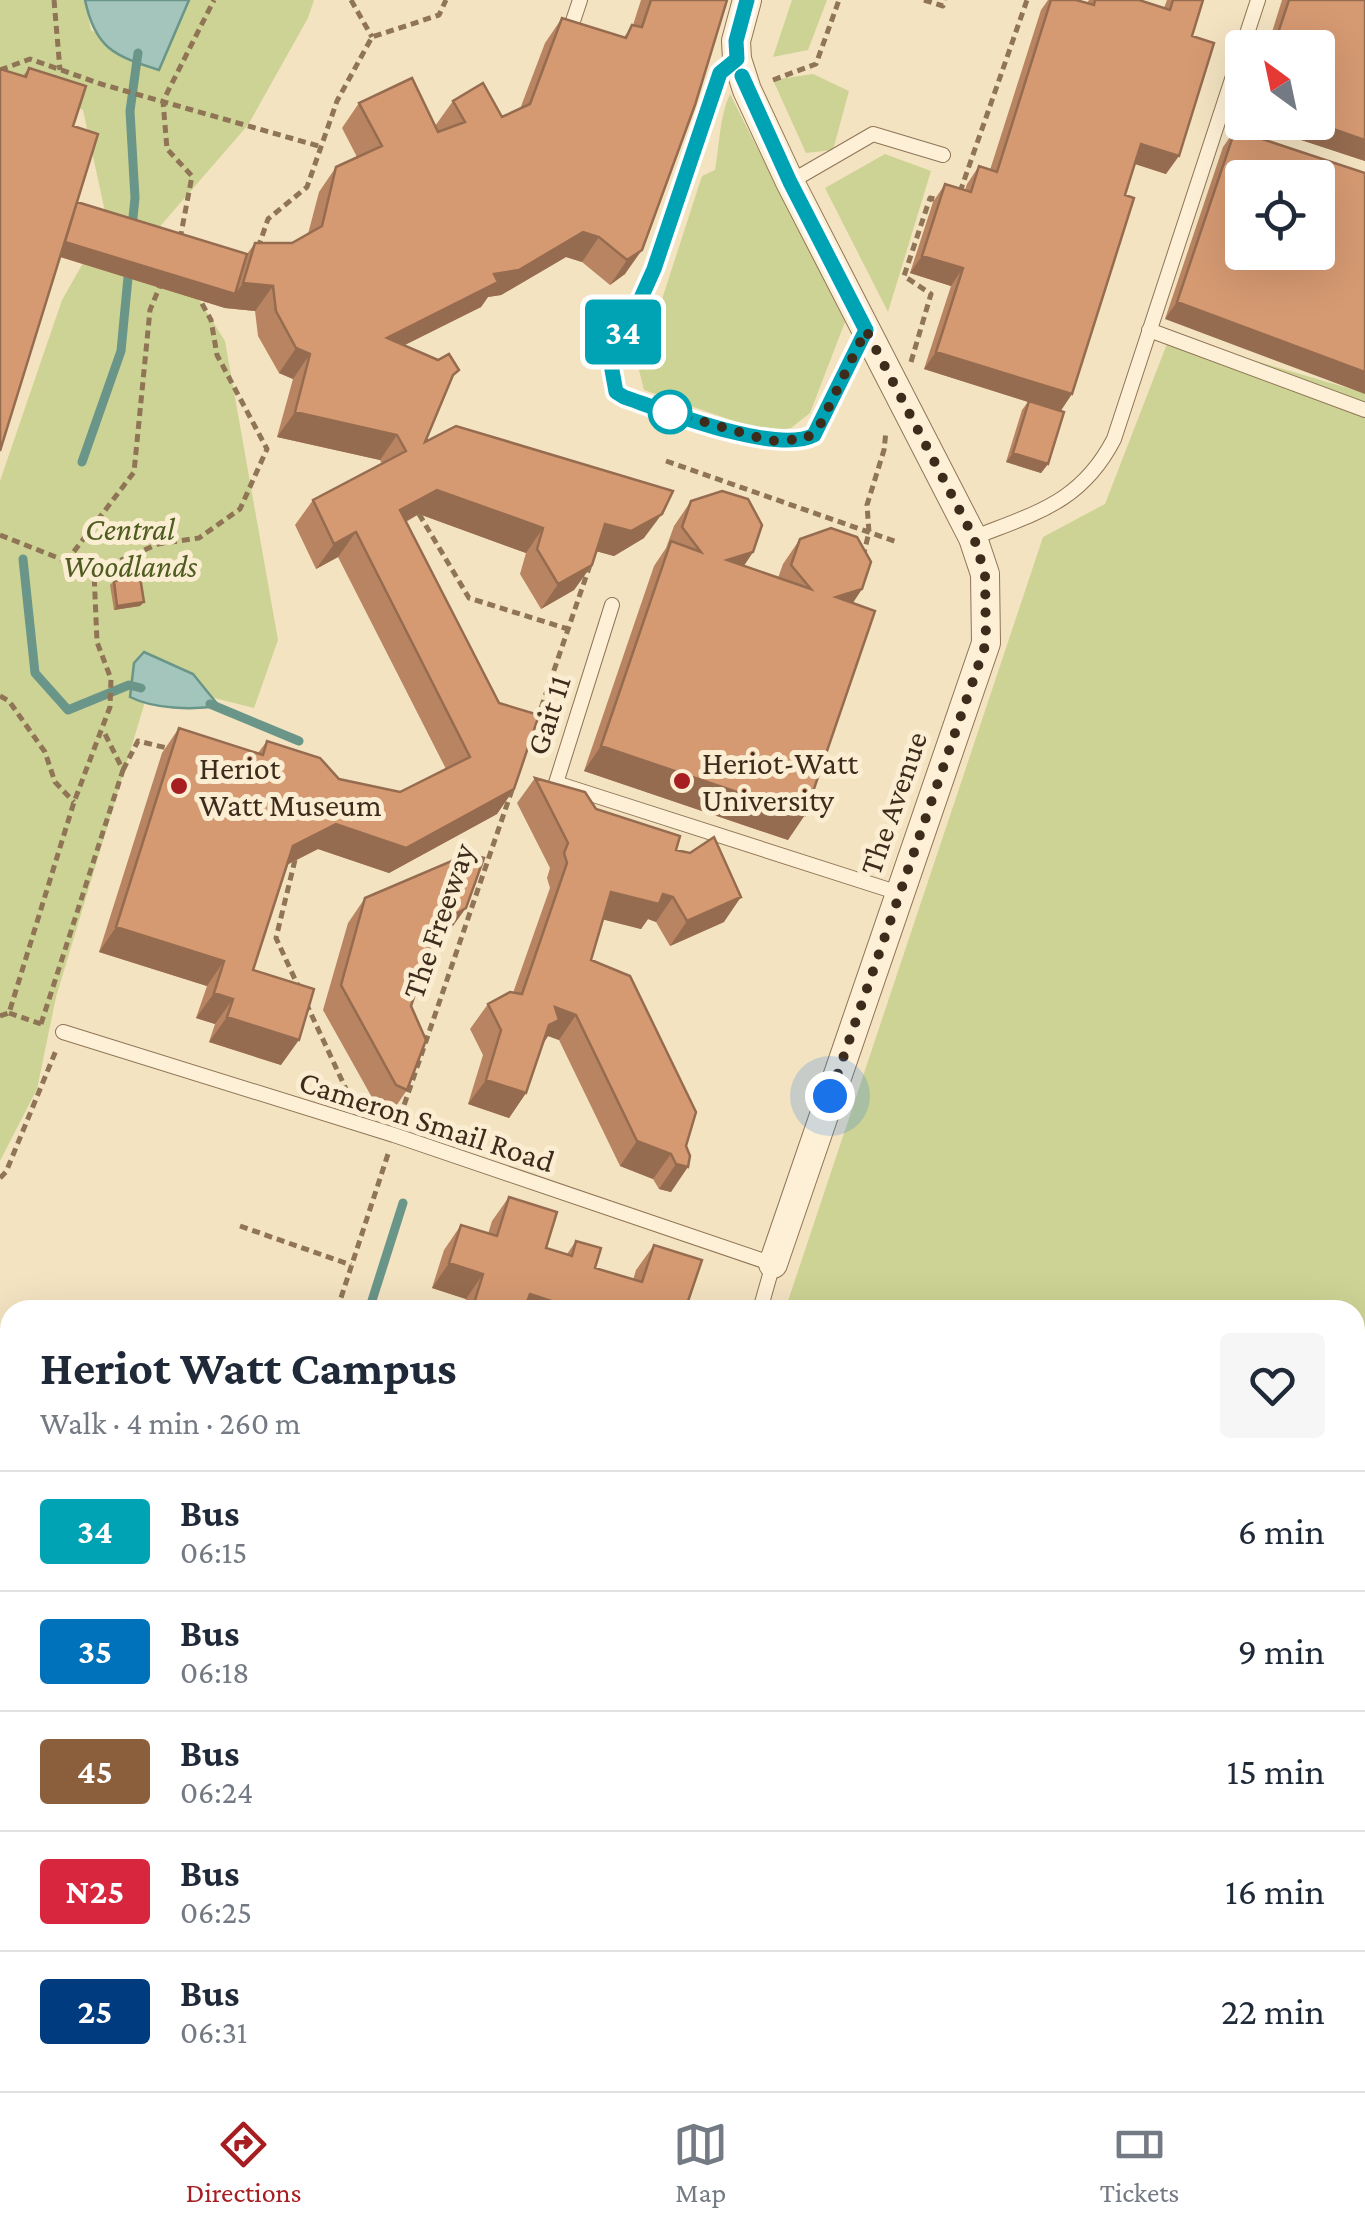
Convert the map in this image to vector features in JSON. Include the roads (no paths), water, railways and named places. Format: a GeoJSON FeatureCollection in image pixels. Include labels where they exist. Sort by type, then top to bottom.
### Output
{"type":"FeatureCollection","features":[{"type":"Feature","properties":{"kind":"street","name":"The Avenue"},"geometry":{"type":"LineString","coordinates":[[746,0],[736,41],[746,90],[974,538],[985,574],[986,643],[774,1264]]}},
{"type":"Feature","properties":{"kind":"lane"},"geometry":{"type":"LineString","coordinates":[[566,40],[580,0]]}},
{"type":"Feature","properties":{"kind":"lane"},"geometry":{"type":"LineString","coordinates":[[974,538],[1051,506],[1084,484],[1100,466],[1114,439],[1258,0]]}},
{"type":"Feature","properties":{"kind":"lane","name":"The Avenue"},"geometry":{"type":"LineString","coordinates":[[737,59],[720,73],[654,269],[623,334],[612,370],[616,392],[770,441],[806,439],[820,425],[866,330]]}},
{"type":"Feature","properties":{"kind":"lane"},"geometry":{"type":"LineString","coordinates":[[790,182],[873,134],[943,155]]}},
{"type":"Feature","properties":{"kind":"lane"},"geometry":{"type":"LineString","coordinates":[[1149,330],[1365,410]]}},
{"type":"Feature","properties":{"kind":"lane","name":"Gait 11"},"geometry":{"type":"LineString","coordinates":[[612,606],[556,783],[898,893]]}},
{"type":"Feature","properties":{"kind":"lane","name":"Cameron Smail Road"},"geometry":{"type":"LineString","coordinates":[[63,1032],[394,1136],[774,1264]]}},
{"type":"Feature","properties":{"kind":"lane","name":"The Avenue"},"geometry":{"type":"LineString","coordinates":[[763,1300],[774,1264]]}},
{"type":"Feature","properties":{"kind":"water"},"geometry":{"type":"Polygon","coordinates":[[[85,0],[189,0],[159,70],[109,48],[94,29],[85,0]]]}},
{"type":"Feature","properties":{"kind":"water"},"geometry":{"type":"Polygon","coordinates":[[[144,652],[193,674],[219,706],[173,708],[130,697],[134,663],[144,652]]]}},
{"type":"Feature","properties":{"kind":"waterway"},"geometry":{"type":"LineString","coordinates":[[132,227],[135,198],[130,111],[138,53]]}},
{"type":"Feature","properties":{"kind":"waterway"},"geometry":{"type":"LineString","coordinates":[[82,462],[121,351],[129,267]]}},
{"type":"Feature","properties":{"kind":"waterway"},"geometry":{"type":"LineString","coordinates":[[23,559],[35,673],[68,710],[129,685],[141,688]]}},
{"type":"Feature","properties":{"kind":"waterway"},"geometry":{"type":"LineString","coordinates":[[210,704],[299,741]]}},
{"type":"Feature","properties":{"kind":"waterway"},"geometry":{"type":"LineString","coordinates":[[372,1300],[403,1203]]}},
{"type":"Feature","properties":{"kind":"place","name":"Heriot-Watt University"},"geometry":{"type":"Point","coordinates":[682,781]}},
{"type":"Feature","properties":{"kind":"place","name":"Heriot Watt Museum"},"geometry":{"type":"Point","coordinates":[179,786]}},
{"type":"Feature","properties":{"kind":"park label","name":"Central Woodlands"},"geometry":{"type":"Point","coordinates":[130,548]}}]}
